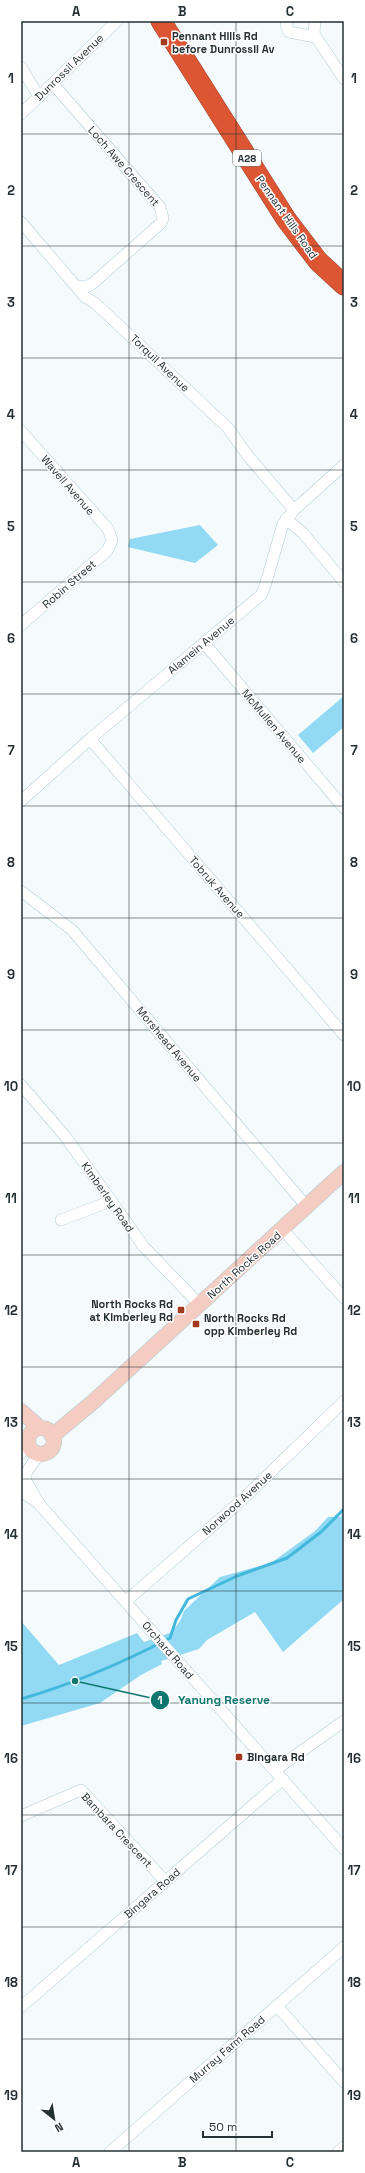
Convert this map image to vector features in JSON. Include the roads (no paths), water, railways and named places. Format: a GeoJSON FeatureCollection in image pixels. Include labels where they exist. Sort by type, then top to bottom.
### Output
{"type":"FeatureCollection","features":[{"type":"Feature","properties":{"kind":"highway","name":"Pennant Hills Road"},"geometry":{"type":"LineString","coordinates":[[161,21],[286,219],[318,261],[344,285]]}},
{"type":"Feature","properties":{"kind":"street","name":"Dunrossil Avenue"},"geometry":{"type":"LineString","coordinates":[[21,114],[117,21]]}},
{"type":"Feature","properties":{"kind":"street"},"geometry":{"type":"LineString","coordinates":[[287,21],[286,25],[289,32],[315,37]]}},
{"type":"Feature","properties":{"kind":"street"},"geometry":{"type":"LineString","coordinates":[[315,21],[315,37],[344,79]]}},
{"type":"Feature","properties":{"kind":"street"},"geometry":{"type":"LineString","coordinates":[[21,67],[39,97]]}},
{"type":"Feature","properties":{"kind":"street","name":"Loch Awe Crescent"},"geometry":{"type":"LineString","coordinates":[[53,84],[160,207],[163,218],[161,223],[92,284],[86,287],[77,286]]}},
{"type":"Feature","properties":{"kind":"street","name":"Torquil Avenue"},"geometry":{"type":"LineString","coordinates":[[21,222],[85,297],[95,302],[228,428],[248,456],[294,510]]}},
{"type":"Feature","properties":{"kind":"street","name":"Wavell Avenue"},"geometry":{"type":"LineString","coordinates":[[24,439],[108,530],[112,540]]}},
{"type":"Feature","properties":{"kind":"street","name":"Alamein Avenue"},"geometry":{"type":"LineString","coordinates":[[21,801],[90,739],[261,595],[265,586],[281,527],[286,519],[344,465]]}},
{"type":"Feature","properties":{"kind":"street"},"geometry":{"type":"LineString","coordinates":[[286,519],[302,532],[344,582]]}},
{"type":"Feature","properties":{"kind":"street","name":"Robin Street"},"geometry":{"type":"LineString","coordinates":[[21,625],[107,551],[112,540]]}},
{"type":"Feature","properties":{"kind":"street","name":"McMullen Avenue"},"geometry":{"type":"LineString","coordinates":[[204,643],[344,808]]}},
{"type":"Feature","properties":{"kind":"street","name":"Tobruk Avenue"},"geometry":{"type":"LineString","coordinates":[[90,739],[344,1035]]}},
{"type":"Feature","properties":{"kind":"street","name":"Morshead Avenue"},"geometry":{"type":"LineString","coordinates":[[21,891],[72,930],[307,1207]]}},
{"type":"Feature","properties":{"kind":"street","name":"Kimberley Road"},"geometry":{"type":"LineString","coordinates":[[21,1085],[65,1136],[144,1247],[200,1305]]}},
{"type":"Feature","properties":{"kind":"street","name":"North Rocks Road"},"geometry":{"type":"LineString","coordinates":[[32,1437],[93,1402],[283,1230],[344,1172]]}},
{"type":"Feature","properties":{"kind":"street"},"geometry":{"type":"LineString","coordinates":[[62,1220],[111,1201]]}},
{"type":"Feature","properties":{"kind":"street"},"geometry":{"type":"LineString","coordinates":[[283,1230],[344,1298]]}},
{"type":"Feature","properties":{"kind":"street","name":"Norwood Avenue"},"geometry":{"type":"LineString","coordinates":[[126,1602],[241,1501],[344,1401]]}},
{"type":"Feature","properties":{"kind":"street"},"geometry":{"type":"LineString","coordinates":[[21,1411],[32,1437],[32,1450],[39,1454]]}},
{"type":"Feature","properties":{"kind":"street"},"geometry":{"type":"LineString","coordinates":[[23,1486],[29,1467],[39,1454],[50,1450],[53,1443],[32,1437]]}},
{"type":"Feature","properties":{"kind":"street","name":"Orchard Road"},"geometry":{"type":"LineString","coordinates":[[23,1486],[344,1849]]}},
{"type":"Feature","properties":{"kind":"street"},"geometry":{"type":"LineString","coordinates":[[275,1770],[344,1721]]}},
{"type":"Feature","properties":{"kind":"street","name":"Bingara Road"},"geometry":{"type":"LineString","coordinates":[[21,2007],[283,1779]]}},
{"type":"Feature","properties":{"kind":"street","name":"Bambara Crescent"},"geometry":{"type":"LineString","coordinates":[[21,1816],[80,1790],[165,1881]]}},
{"type":"Feature","properties":{"kind":"street","name":"Murray Farm Road"},"geometry":{"type":"LineString","coordinates":[[110,2152],[344,1947]]}},
{"type":"Feature","properties":{"kind":"street"},"geometry":{"type":"LineString","coordinates":[[277,2006],[344,2082]]}},
{"type":"Feature","properties":{"kind":"street"},"geometry":{"type":"LineString","coordinates":[[338,2152],[344,2147]]}},
{"type":"Feature","properties":{"kind":"waterway"},"geometry":{"type":"LineString","coordinates":[[21,1699],[59,1687],[97,1672],[170,1638],[176,1620],[188,1599],[237,1576],[287,1558],[321,1532],[344,1509]]}},
{"type":"Feature","properties":{"kind":"place","name":"Pennant Hills Rd before Dunrossil Av"},"geometry":{"type":"Point","coordinates":[164,42]}},
{"type":"Feature","properties":{"kind":"place","name":"North Rocks Rd at Kimberley Rd"},"geometry":{"type":"Point","coordinates":[181,1310]}},
{"type":"Feature","properties":{"kind":"place","name":"North Rocks Rd opp Kimberley Rd"},"geometry":{"type":"Point","coordinates":[196,1324]}},
{"type":"Feature","properties":{"kind":"place","name":"Yanung Reserve"},"geometry":{"type":"Point","coordinates":[75,1681]}},
{"type":"Feature","properties":{"kind":"place","name":"Bingara Rd"},"geometry":{"type":"Point","coordinates":[239,1757]}}]}
